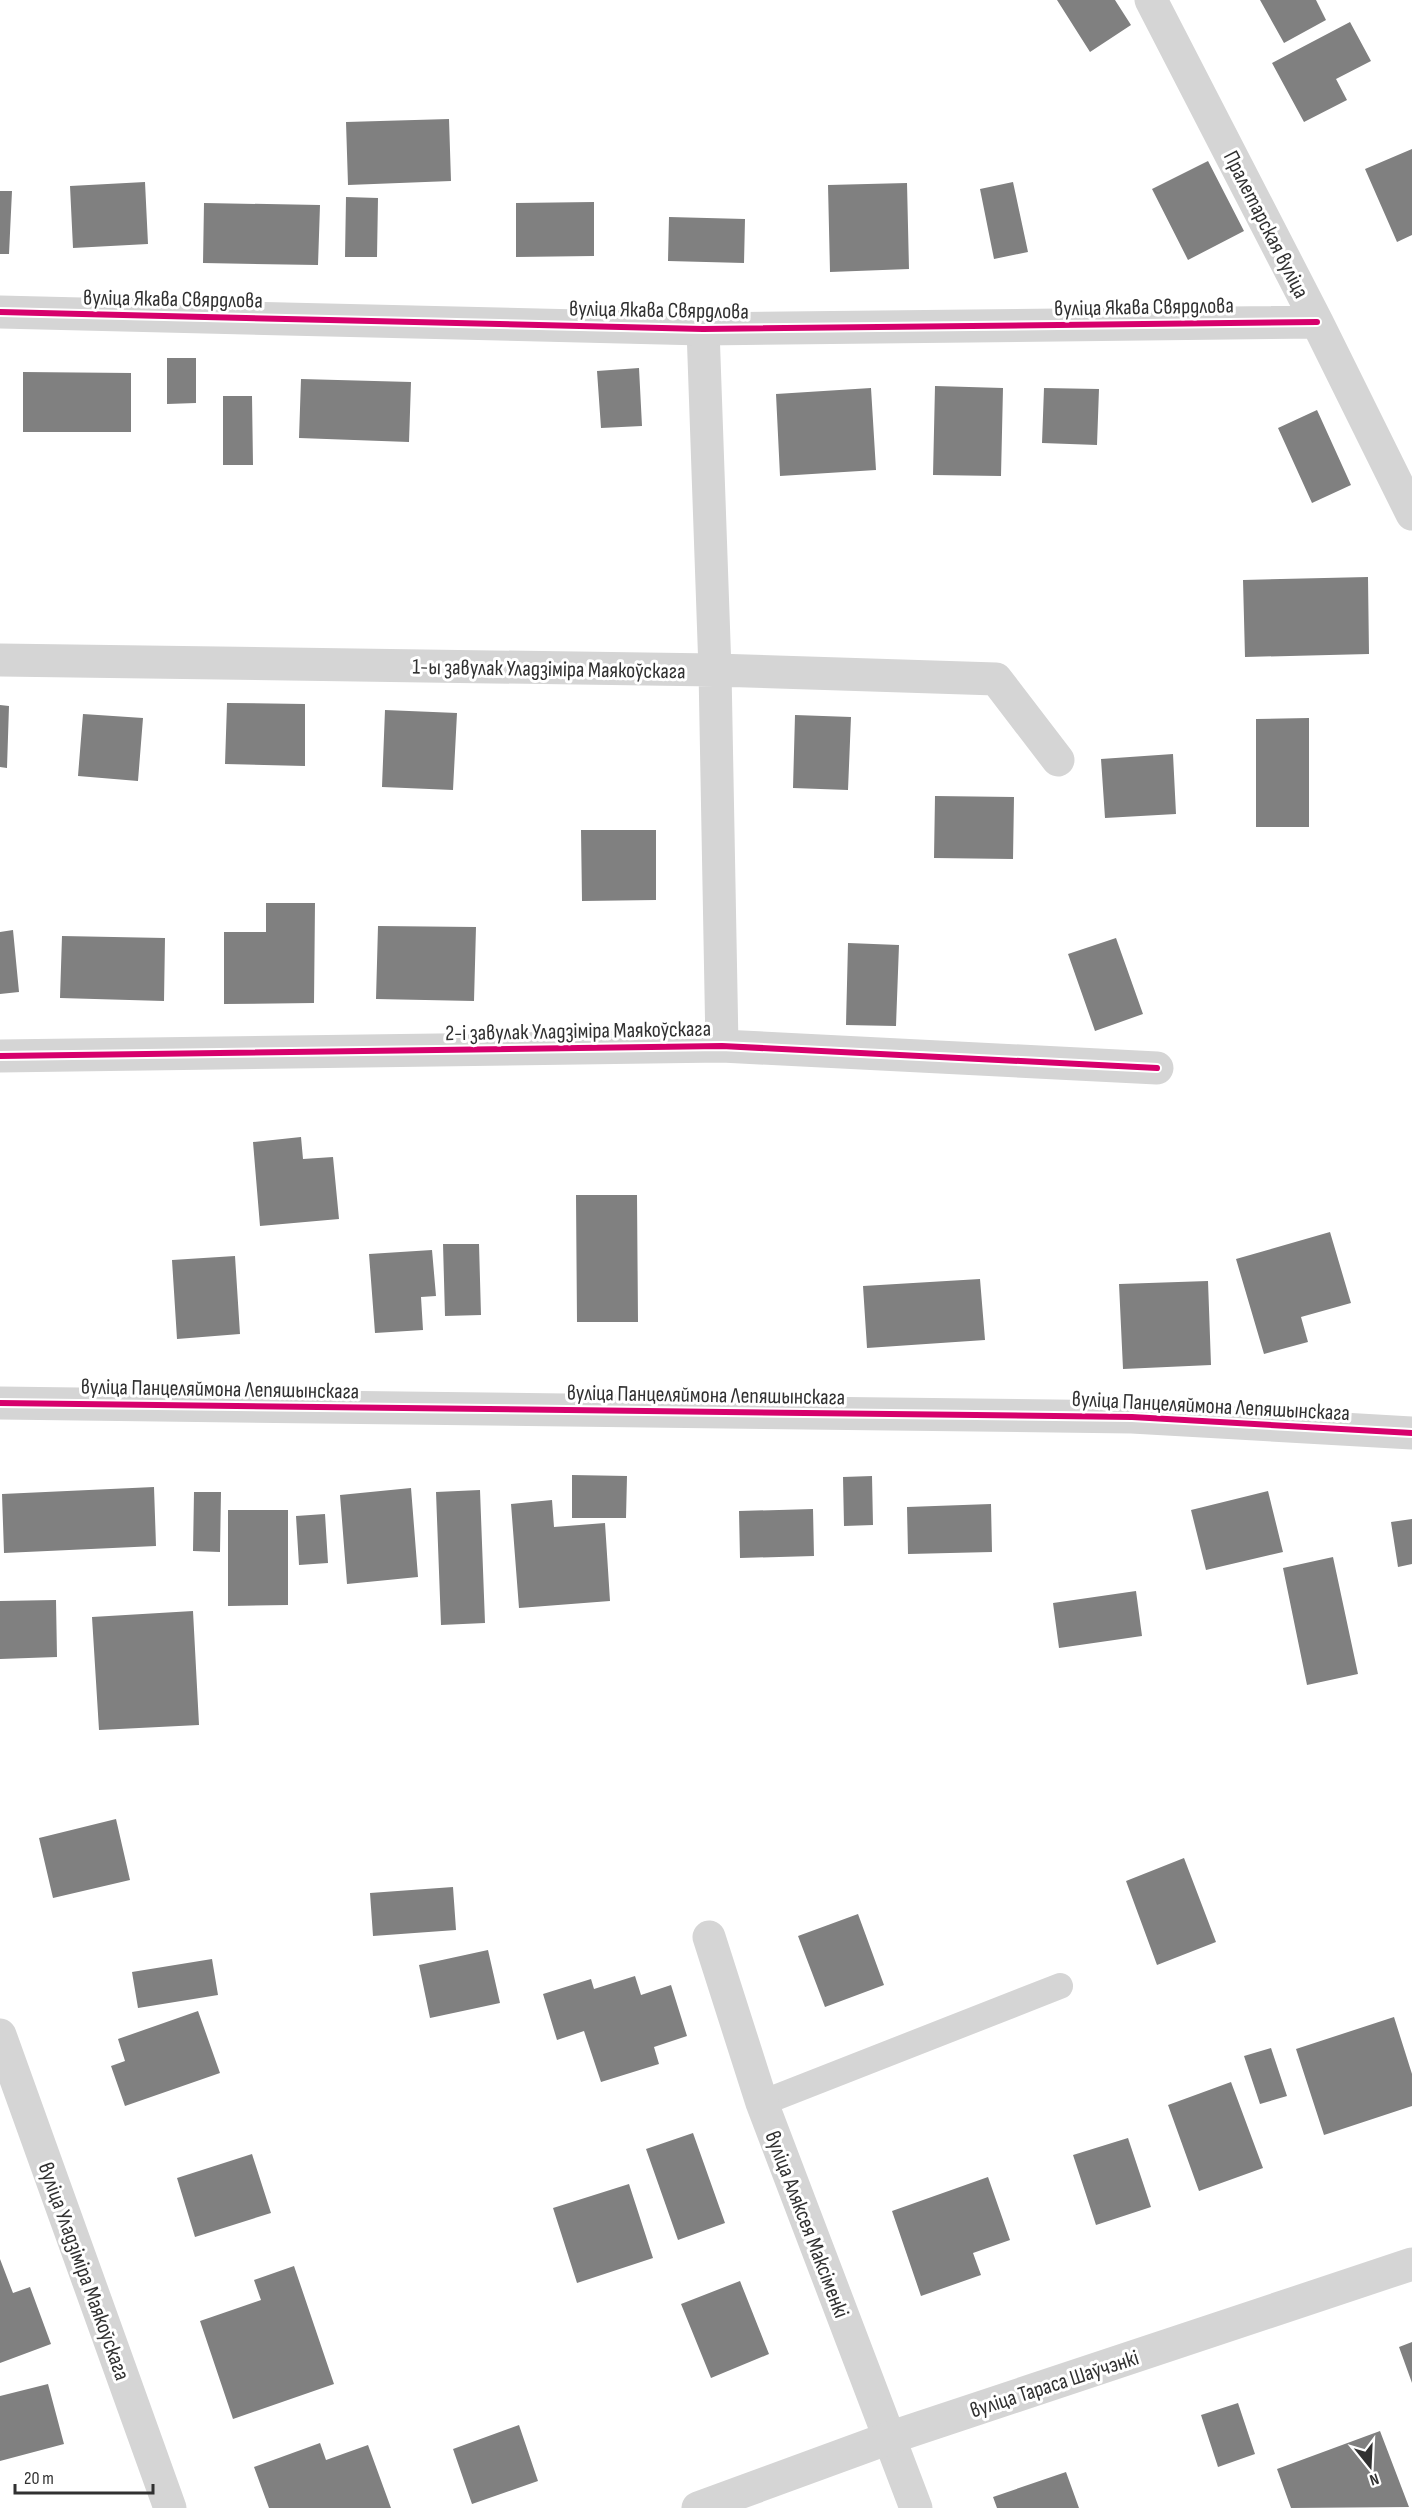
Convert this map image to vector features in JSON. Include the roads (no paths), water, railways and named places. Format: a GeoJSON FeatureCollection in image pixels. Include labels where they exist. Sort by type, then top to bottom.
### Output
{"type":"FeatureCollection","features":[{"type":"Feature","properties":{"kind":"street","name":"Пралетарская вуліца"},"geometry":{"type":"LineString","coordinates":[[1150,0],[1317,322],[1412,514]]}},
{"type":"Feature","properties":{"kind":"street","name":"вуліца Якава Свярдлова"},"geometry":{"type":"LineString","coordinates":[[0,312],[703,329],[1317,322]]}},
{"type":"Feature","properties":{"kind":"street"},"geometry":{"type":"LineString","coordinates":[[703,329],[715,670],[722,1046]]}},
{"type":"Feature","properties":{"kind":"street","name":"1-ы завулак Уладзіміра Маякоўскага"},"geometry":{"type":"LineString","coordinates":[[0,660],[715,670],[996,679],[1058,760]]}},
{"type":"Feature","properties":{"kind":"street","name":"2-і завулак Уладзіміра Маякоўскага"},"geometry":{"type":"LineString","coordinates":[[0,1056],[722,1046],[1157,1068]]}},
{"type":"Feature","properties":{"kind":"street","name":"вуліца Панцеляймона Лепяшынскага"},"geometry":{"type":"LineString","coordinates":[[0,1403],[1132,1417],[1412,1433]]}},
{"type":"Feature","properties":{"kind":"street","name":"вуліца Аляксея Максіменкі"},"geometry":{"type":"LineString","coordinates":[[709,1937],[762,2103],[916,2508]]}},
{"type":"Feature","properties":{"kind":"street","name":"вуліца Уладзіміра Маякоўскага"},"geometry":{"type":"LineString","coordinates":[[0,2035],[170,2508]]}},
{"type":"Feature","properties":{"kind":"street","name":"вуліца Тараса Шаўчэнкі"},"geometry":{"type":"LineString","coordinates":[[698,2508],[889,2438],[1412,2264]]}},
{"type":"Feature","properties":{"kind":"lane"},"geometry":{"type":"LineString","coordinates":[[762,2103],[1060,1986]]}}]}
